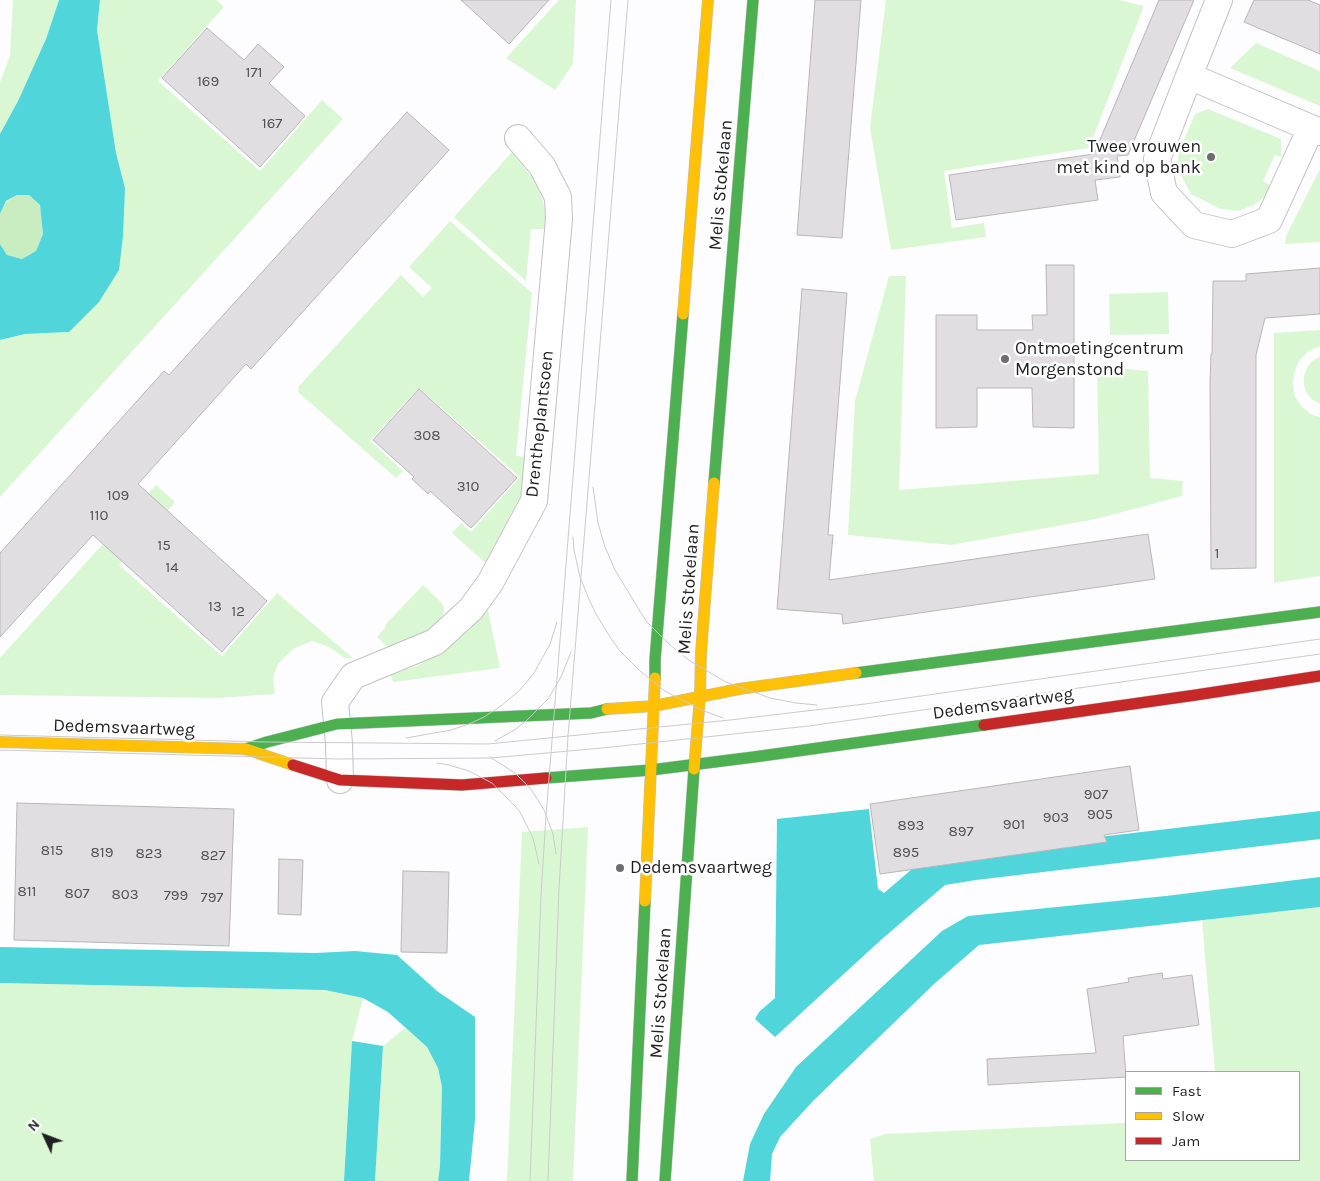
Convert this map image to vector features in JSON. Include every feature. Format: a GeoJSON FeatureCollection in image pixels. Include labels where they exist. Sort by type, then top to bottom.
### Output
{"type":"FeatureCollection","features":[{"type":"Feature","properties":{"kind":"street","name":"Melis Stokelaan"},"geometry":{"type":"LineString","coordinates":[[632,1181],[655,660],[708,0]]}},
{"type":"Feature","properties":{"kind":"street","name":"Melis Stokelaan"},"geometry":{"type":"LineString","coordinates":[[665,1181],[700,697],[701,653],[753,0]]}},
{"type":"Feature","properties":{"kind":"street"},"geometry":{"type":"LineString","coordinates":[[1189,76],[1315,130],[1269,220],[1232,234],[1194,225],[1164,194],[1157,159],[1189,76],[1219,0]]}},
{"type":"Feature","properties":{"kind":"street","name":"Drentheplantsoen"},"geometry":{"type":"LineString","coordinates":[[340,780],[335,702],[353,676],[435,642],[472,609],[490,583],[534,501],[559,219],[558,197],[542,166],[518,138]]}},
{"type":"Feature","properties":{"kind":"street","name":"Dedemsvaartweg"},"geometry":{"type":"LineString","coordinates":[[246,749],[336,724],[591,713],[605,709],[654,706],[739,689],[1320,612]]}},
{"type":"Feature","properties":{"kind":"street","name":"Dedemsvaartweg"},"geometry":{"type":"LineString","coordinates":[[0,742],[246,749],[340,780],[462,785],[651,770],[1196,695],[1320,676]]}},
{"type":"Feature","properties":{"kind":"green space"},"geometry":{"type":"Polygon","coordinates":[[[13,0],[59,0],[46,39],[18,101],[0,134],[0,82],[10,56],[13,0]]]}},
{"type":"Feature","properties":{"kind":"green space"},"geometry":{"type":"Polygon","coordinates":[[[100,0],[217,0],[224,7],[158,81],[260,171],[322,100],[343,119],[0,497],[0,340],[25,334],[69,332],[125,188],[116,153],[97,30],[100,0]]]}},
{"type":"Feature","properties":{"kind":"green space"},"geometry":{"type":"Polygon","coordinates":[[[559,0],[576,0],[573,64],[555,90],[506,58],[559,0]]]}},
{"type":"Feature","properties":{"kind":"green space"},"geometry":{"type":"Polygon","coordinates":[[[886,0],[1119,0],[1144,6],[1089,148],[944,171],[952,228],[984,223],[986,237],[891,250],[870,128],[886,0]]]}},
{"type":"Feature","properties":{"kind":"green space"},"geometry":{"type":"Polygon","coordinates":[[[1256,43],[1320,71],[1320,106],[1230,68],[1256,43]]]}},
{"type":"Feature","properties":{"kind":"green space"},"geometry":{"type":"Polygon","coordinates":[[[1208,109],[1281,139],[1281,157],[1275,155],[1263,181],[1271,186],[1265,197],[1254,205],[1238,211],[1221,209],[1191,194],[1179,171],[1178,154],[1195,114],[1208,109]]]}},
{"type":"Feature","properties":{"kind":"green space"},"geometry":{"type":"Polygon","coordinates":[[[512,152],[532,177],[546,212],[546,229],[531,229],[526,281],[454,217],[512,152]]]}},
{"type":"Feature","properties":{"kind":"green space"},"geometry":{"type":"Polygon","coordinates":[[[1320,169],[1320,242],[1285,244],[1286,236],[1320,169]]]}},
{"type":"Feature","properties":{"kind":"green space"},"geometry":{"type":"Polygon","coordinates":[[[17,195],[29,195],[40,205],[42,221],[43,234],[36,251],[22,259],[7,255],[0,244],[0,214],[6,202],[17,195]]]}},
{"type":"Feature","properties":{"kind":"green space"},"geometry":{"type":"Polygon","coordinates":[[[450,221],[532,293],[516,456],[528,457],[518,507],[491,568],[452,533],[461,523],[471,532],[520,477],[419,388],[370,441],[403,471],[396,478],[298,392],[299,386],[401,275],[423,297],[432,288],[409,267],[450,221]]]}},
{"type":"Feature","properties":{"kind":"green space"},"geometry":{"type":"Polygon","coordinates":[[[889,276],[906,276],[899,490],[1099,474],[1097,366],[1148,371],[1150,478],[1183,481],[1182,496],[1096,519],[951,545],[848,535],[855,401],[889,276]]]}},
{"type":"Feature","properties":{"kind":"green space"},"geometry":{"type":"Polygon","coordinates":[[[1168,292],[1169,334],[1110,335],[1109,294],[1168,292]]]}},
{"type":"Feature","properties":{"kind":"green space"},"geometry":{"type":"Polygon","coordinates":[[[1320,330],[1320,346],[1307,352],[1299,361],[1294,373],[1293,385],[1295,397],[1302,407],[1312,415],[1320,417],[1320,576],[1274,583],[1274,333],[1320,330]]]}},
{"type":"Feature","properties":{"kind":"green space"},"geometry":{"type":"Polygon","coordinates":[[[1320,357],[1320,404],[1307,394],[1304,376],[1312,361],[1320,357]]]}},
{"type":"Feature","properties":{"kind":"green space"},"geometry":{"type":"Polygon","coordinates":[[[156,485],[175,502],[119,565],[222,656],[277,593],[354,659],[345,658],[329,647],[312,641],[293,649],[278,664],[273,678],[275,694],[218,698],[0,695],[0,658],[156,485]]]}},
{"type":"Feature","properties":{"kind":"green space"},"geometry":{"type":"Polygon","coordinates":[[[423,585],[442,603],[444,607],[443,616],[437,625],[413,642],[392,651],[377,637],[386,624],[423,585]]]}},
{"type":"Feature","properties":{"kind":"green space"},"geometry":{"type":"Polygon","coordinates":[[[488,610],[500,668],[393,682],[391,675],[421,664],[454,642],[488,610]]]}},
{"type":"Feature","properties":{"kind":"green space"},"geometry":{"type":"Polygon","coordinates":[[[588,827],[573,1181],[507,1181],[522,832],[588,827]]]}},
{"type":"Feature","properties":{"kind":"green space"},"geometry":{"type":"Polygon","coordinates":[[[1320,907],[1320,1181],[874,1181],[870,1139],[885,1134],[1125,1123],[1125,1161],[1300,1161],[1300,1071],[1215,1071],[1202,920],[1320,907]]]}},
{"type":"Feature","properties":{"kind":"green space"},"geometry":{"type":"Polygon","coordinates":[[[0,983],[325,990],[363,998],[352,1041],[344,1181],[0,1181],[0,983]]]}},
{"type":"Feature","properties":{"kind":"green space"},"geometry":{"type":"Polygon","coordinates":[[[405,1028],[427,1047],[438,1068],[442,1087],[438,1181],[375,1181],[383,1046],[405,1028]]]}},
{"type":"Feature","properties":{"kind":"water"},"geometry":{"type":"Polygon","coordinates":[[[59,0],[100,0],[97,30],[116,153],[125,188],[123,236],[119,270],[99,302],[69,332],[25,334],[0,340],[0,244],[7,255],[22,259],[36,251],[43,234],[40,205],[29,195],[17,195],[6,201],[0,214],[0,134],[18,101],[46,39],[59,0]]]}},
{"type":"Feature","properties":{"kind":"water"},"geometry":{"type":"Polygon","coordinates":[[[869,809],[878,889],[884,893],[918,864],[955,854],[1320,811],[1320,839],[945,885],[882,939],[775,1037],[755,1019],[759,1012],[775,998],[777,819],[869,809]]]}},
{"type":"Feature","properties":{"kind":"water"},"geometry":{"type":"Polygon","coordinates":[[[1320,877],[1320,907],[979,945],[934,984],[813,1101],[780,1137],[772,1154],[770,1181],[743,1181],[750,1144],[764,1114],[796,1067],[942,931],[968,916],[1166,896],[1320,877]]]}},
{"type":"Feature","properties":{"kind":"water"},"geometry":{"type":"Polygon","coordinates":[[[0,947],[316,953],[355,951],[397,955],[437,991],[475,1017],[475,1120],[469,1181],[438,1181],[442,1087],[438,1068],[427,1047],[388,1012],[363,998],[325,990],[0,983],[0,947]]]}},
{"type":"Feature","properties":{"kind":"water"},"geometry":{"type":"Polygon","coordinates":[[[352,1041],[383,1046],[375,1181],[344,1181],[352,1041]]]}},
{"type":"Feature","properties":{"kind":"building"},"geometry":{"type":"Polygon","coordinates":[[[461,0],[549,0],[509,44],[461,0]]]}},
{"type":"Feature","properties":{"kind":"building"},"geometry":{"type":"Polygon","coordinates":[[[815,0],[861,0],[842,238],[797,235],[815,0]]]}},
{"type":"Feature","properties":{"kind":"building"},"geometry":{"type":"Polygon","coordinates":[[[1159,0],[1194,0],[1128,155],[1117,156],[1120,177],[1095,180],[1098,200],[956,220],[949,175],[1094,154],[1159,0]]]}},
{"type":"Feature","properties":{"kind":"building"},"geometry":{"type":"Polygon","coordinates":[[[1254,0],[1308,0],[1320,5],[1320,54],[1244,22],[1254,0]]]}},
{"type":"Feature","properties":{"kind":"building"},"geometry":{"type":"Polygon","coordinates":[[[207,28],[244,60],[258,44],[284,67],[269,83],[305,116],[260,167],[162,78],[207,28]]]}},
{"type":"Feature","properties":{"kind":"building"},"geometry":{"type":"Polygon","coordinates":[[[407,112],[449,150],[251,369],[246,364],[138,484],[267,601],[222,652],[93,535],[0,637],[0,553],[164,371],[169,375],[407,112]]]}},
{"type":"Feature","properties":{"kind":"building","name":"Ontmoetingcentrum Morgenstond"},"geometry":{"type":"Polygon","coordinates":[[[1046,265],[1074,265],[1074,428],[1033,427],[1032,388],[977,388],[977,427],[936,428],[936,315],[977,315],[977,330],[1033,330],[1032,315],[1047,315],[1046,265]]]}},
{"type":"Feature","properties":{"kind":"building"},"geometry":{"type":"Polygon","coordinates":[[[1320,268],[1320,314],[1265,318],[1256,355],[1256,568],[1211,569],[1210,383],[1213,281],[1246,281],[1246,274],[1320,268]]]}},
{"type":"Feature","properties":{"kind":"building"},"geometry":{"type":"Polygon","coordinates":[[[802,289],[847,293],[828,535],[833,535],[829,580],[1148,534],[1155,579],[843,624],[842,614],[777,609],[802,289]]]}},
{"type":"Feature","properties":{"kind":"building"},"geometry":{"type":"Polygon","coordinates":[[[419,389],[517,478],[471,528],[430,491],[428,494],[412,479],[414,477],[373,440],[419,389]]]}},
{"type":"Feature","properties":{"kind":"building"},"geometry":{"type":"Polygon","coordinates":[[[1130,766],[1139,830],[1104,835],[1107,842],[880,874],[870,804],[1130,766]]]}},
{"type":"Feature","properties":{"kind":"building"},"geometry":{"type":"Polygon","coordinates":[[[17,803],[234,809],[229,946],[14,940],[17,803]]]}},
{"type":"Feature","properties":{"kind":"building"},"geometry":{"type":"Polygon","coordinates":[[[279,859],[303,860],[301,915],[278,914],[279,859]]]}},
{"type":"Feature","properties":{"kind":"building"},"geometry":{"type":"Polygon","coordinates":[[[403,871],[449,872],[447,953],[401,952],[403,871]]]}},
{"type":"Feature","properties":{"kind":"building"},"geometry":{"type":"Polygon","coordinates":[[[1162,973],[1163,979],[1192,975],[1199,1025],[1123,1036],[1125,1077],[988,1085],[987,1059],[1096,1053],[1087,989],[1129,982],[1128,978],[1162,973]]]}},
{"type":"Feature","properties":{"kind":"tram line"},"geometry":{"type":"LineString","coordinates":[[530,1181],[541,895],[546,816],[611,0]]}},
{"type":"Feature","properties":{"kind":"tram line"},"geometry":{"type":"LineString","coordinates":[[548,1181],[559,889],[568,736],[628,0]]}},
{"type":"Feature","properties":{"kind":"tram line"},"geometry":{"type":"LineString","coordinates":[[593,487],[598,523],[605,547],[615,570],[646,621],[670,645],[690,661],[726,682],[770,698],[817,705]]}},
{"type":"Feature","properties":{"kind":"tram line"},"geometry":{"type":"LineString","coordinates":[[573,537],[580,577],[588,597],[596,614],[620,651],[640,671],[665,691],[699,709],[723,718]]}},
{"type":"Feature","properties":{"kind":"tram line"},"geometry":{"type":"LineString","coordinates":[[406,738],[451,730],[469,724],[501,706],[520,690],[534,673],[550,644],[557,622]]}},
{"type":"Feature","properties":{"kind":"tram line"},"geometry":{"type":"LineString","coordinates":[[0,735],[267,742],[488,744],[730,720],[865,704],[1320,639]]}},
{"type":"Feature","properties":{"kind":"tram line"},"geometry":{"type":"LineString","coordinates":[[495,741],[516,729],[548,699],[561,677],[571,652]]}},
{"type":"Feature","properties":{"kind":"tram line"},"geometry":{"type":"LineString","coordinates":[[0,750],[339,759],[491,758],[809,726],[1320,654]]}},
{"type":"Feature","properties":{"kind":"tram line"},"geometry":{"type":"LineString","coordinates":[[490,757],[515,773],[530,788],[544,810],[553,834],[556,854]]}},
{"type":"Feature","properties":{"kind":"tram line"},"geometry":{"type":"LineString","coordinates":[[437,763],[469,771],[492,783],[520,812],[533,838],[539,864]]}},
{"type":"Feature","properties":{"kind":"traffic: fast"},"geometry":{"type":"LineString","coordinates":[[714,483],[753,0]]}},
{"type":"Feature","properties":{"kind":"traffic: fast"},"geometry":{"type":"LineString","coordinates":[[655,678],[683,314]]}},
{"type":"Feature","properties":{"kind":"traffic: fast"},"geometry":{"type":"LineString","coordinates":[[856,673],[1320,612]]}},
{"type":"Feature","properties":{"kind":"traffic: fast"},"geometry":{"type":"LineString","coordinates":[[246,749],[337,724],[591,713],[607,709]]}},
{"type":"Feature","properties":{"kind":"traffic: fast"},"geometry":{"type":"LineString","coordinates":[[546,778],[651,770],[984,725]]}},
{"type":"Feature","properties":{"kind":"traffic: fast"},"geometry":{"type":"LineString","coordinates":[[665,1181],[694,769]]}},
{"type":"Feature","properties":{"kind":"traffic: fast"},"geometry":{"type":"LineString","coordinates":[[632,1181],[645,901]]}},
{"type":"Feature","properties":{"kind":"traffic: slow"},"geometry":{"type":"LineString","coordinates":[[683,314],[708,0]]}},
{"type":"Feature","properties":{"kind":"traffic: slow"},"geometry":{"type":"LineString","coordinates":[[694,769],[714,483]]}},
{"type":"Feature","properties":{"kind":"traffic: slow"},"geometry":{"type":"LineString","coordinates":[[607,709],[654,706],[739,689],[856,673]]}},
{"type":"Feature","properties":{"kind":"traffic: slow"},"geometry":{"type":"LineString","coordinates":[[645,901],[655,678]]}},
{"type":"Feature","properties":{"kind":"traffic: slow"},"geometry":{"type":"LineString","coordinates":[[0,742],[246,749],[293,765]]}},
{"type":"Feature","properties":{"kind":"traffic: jam"},"geometry":{"type":"LineString","coordinates":[[984,725],[1320,676]]}},
{"type":"Feature","properties":{"kind":"traffic: jam"},"geometry":{"type":"LineString","coordinates":[[293,765],[340,780],[462,785],[546,778]]}},
{"type":"Feature","properties":{"kind":"place","name":"Twee vrouwen met kind op bank"},"geometry":{"type":"Point","coordinates":[1211,157]}},
{"type":"Feature","properties":{"kind":"place","name":"Ontmoetingcentrum Morgenstond"},"geometry":{"type":"Point","coordinates":[1005,359]}},
{"type":"Feature","properties":{"kind":"place","name":"Dedemsvaartweg"},"geometry":{"type":"Point","coordinates":[620,868]}}]}
